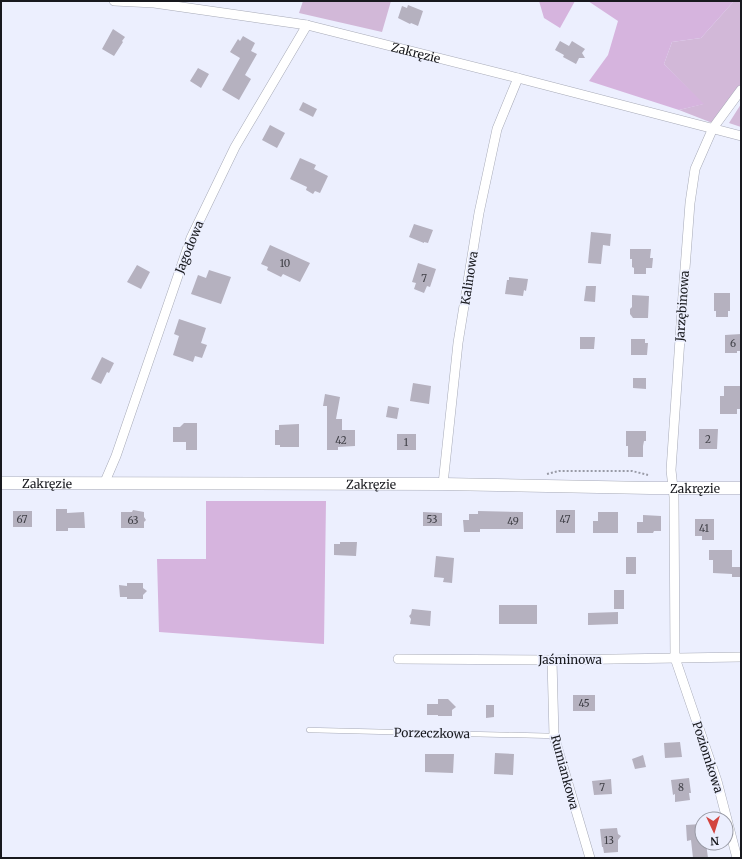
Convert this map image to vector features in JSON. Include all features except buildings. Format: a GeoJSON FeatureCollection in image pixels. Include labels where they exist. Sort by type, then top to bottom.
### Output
{"type":"FeatureCollection","features":[{"type":"Feature","properties":{"kind":"street","name":"Zakręzie"},"geometry":{"type":"LineString","coordinates":[[114,1],[154,3],[307,25],[741,136]]}},
{"type":"Feature","properties":{"kind":"street","name":"Jagodowa"},"geometry":{"type":"LineString","coordinates":[[104,484],[116,456],[191,238],[235,148],[307,25]]}},
{"type":"Feature","properties":{"kind":"street","name":"Kalinowa"},"geometry":{"type":"LineString","coordinates":[[443,484],[458,343],[479,213],[497,129],[518,78]]}},
{"type":"Feature","properties":{"kind":"street"},"geometry":{"type":"LineString","coordinates":[[713,128],[741,90]]}},
{"type":"Feature","properties":{"kind":"street","name":"Jarzębinowa"},"geometry":{"type":"LineString","coordinates":[[675,658],[674,497],[671,470],[683,294],[690,203],[695,169],[713,128]]}},
{"type":"Feature","properties":{"kind":"street","name":"Zakręzie"},"geometry":{"type":"LineString","coordinates":[[1,483],[443,484],[741,488]]}},
{"type":"Feature","properties":{"kind":"street","name":"Jaśminowa"},"geometry":{"type":"LineString","coordinates":[[398,659],[552,660],[741,657]]}},
{"type":"Feature","properties":{"kind":"street","name":"Poziomkowa"},"geometry":{"type":"LineString","coordinates":[[675,658],[717,781],[737,858]]}},
{"type":"Feature","properties":{"kind":"street","name":"Rumiankowa"},"geometry":{"type":"LineString","coordinates":[[552,660],[554,736],[590,858]]}},
{"type":"Feature","properties":{"kind":"lane","name":"Porzeczkowa"},"geometry":{"type":"LineString","coordinates":[[309,730],[554,736]]}},
{"type":"Feature","properties":{"kind":"path"},"geometry":{"type":"LineString","coordinates":[[545,474],[558,471],[632,471],[651,476]]}},
{"type":"Feature","properties":{"kind":"shaded area"},"geometry":{"type":"Polygon","coordinates":[[[303,1],[391,1],[382,32],[299,13],[303,1]]]}},
{"type":"Feature","properties":{"kind":"shaded area"},"geometry":{"type":"Polygon","coordinates":[[[539,1],[575,1],[560,28],[544,18],[539,1]]]}},
{"type":"Feature","properties":{"kind":"shaded area"},"geometry":{"type":"Polygon","coordinates":[[[588,1],[734,1],[701,38],[672,42],[664,64],[704,104],[679,110],[589,81],[608,55],[618,21],[588,1]]]}},
{"type":"Feature","properties":{"kind":"shaded area"},"geometry":{"type":"Polygon","coordinates":[[[734,1],[741,1],[741,87],[715,124],[679,110],[703,104],[664,64],[672,42],[701,38],[734,1]]]}},
{"type":"Feature","properties":{"kind":"shaded area"},"geometry":{"type":"Polygon","coordinates":[[[741,104],[741,127],[729,123],[741,104]]]}},
{"type":"Feature","properties":{"kind":"shaded area"},"geometry":{"type":"Polygon","coordinates":[[[206,501],[326,501],[324,644],[159,632],[157,559],[206,559],[206,501]]]}}]}
